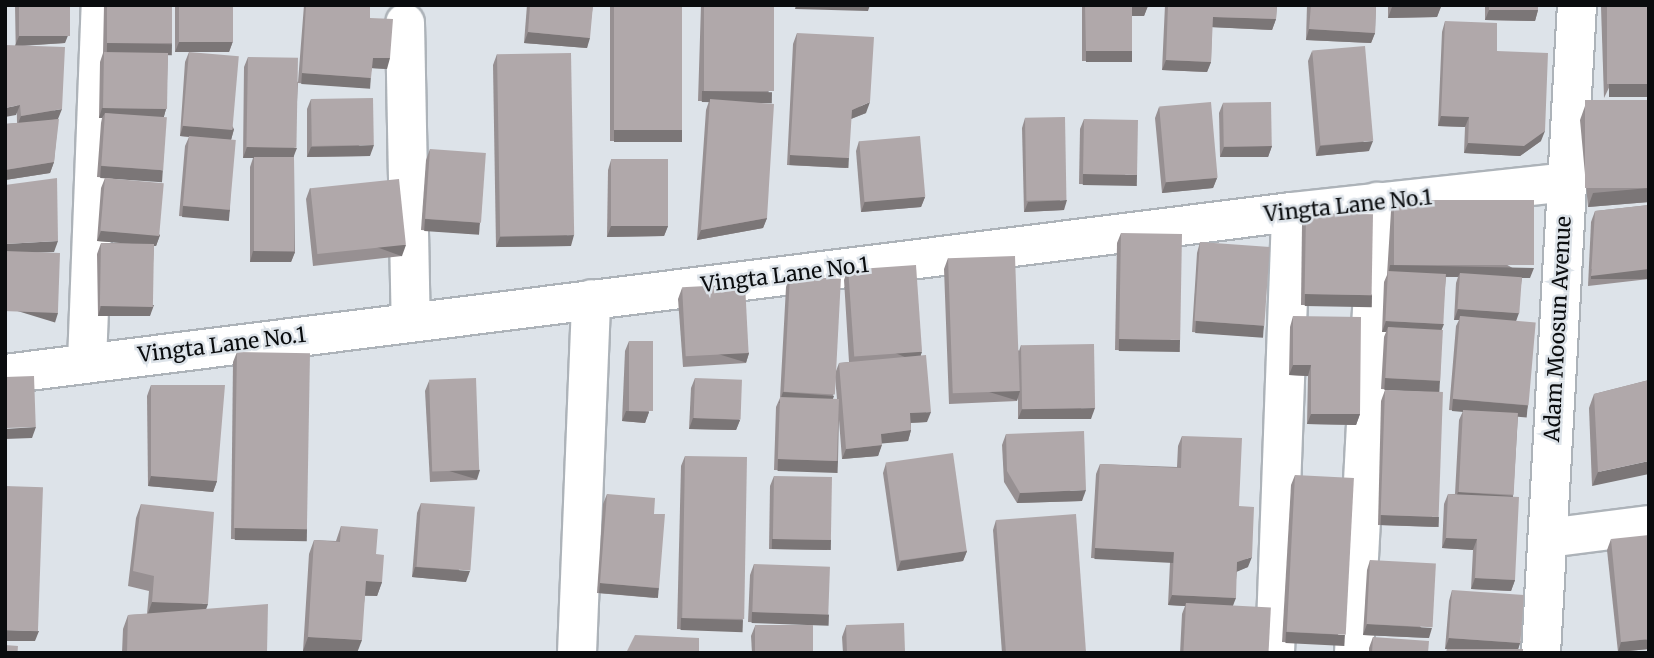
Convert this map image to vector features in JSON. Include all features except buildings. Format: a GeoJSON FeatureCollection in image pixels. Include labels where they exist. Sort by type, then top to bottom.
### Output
{"type":"FeatureCollection","features":[{"type":"Feature","properties":{"kind":"street"},"geometry":{"type":"LineString","coordinates":[[87,362],[101,5]]}},
{"type":"Feature","properties":{"kind":"street","name":"Adam Moosun Avenue"},"geometry":{"type":"LineString","coordinates":[[1541,653],[1577,5]]}},
{"type":"Feature","properties":{"kind":"street"},"geometry":{"type":"LineString","coordinates":[[405,23],[411,322]]}},
{"type":"Feature","properties":{"kind":"street","name":"Vingta Lane No.1"},"geometry":{"type":"LineString","coordinates":[[5,374],[1291,212],[1566,182]]}},
{"type":"Feature","properties":{"kind":"street"},"geometry":{"type":"LineString","coordinates":[[1354,653],[1378,202]]}},
{"type":"Feature","properties":{"kind":"street"},"geometry":{"type":"LineString","coordinates":[[1275,653],[1291,212]]}},
{"type":"Feature","properties":{"kind":"street"},"geometry":{"type":"LineString","coordinates":[[577,653],[592,299]]}},
{"type":"Feature","properties":{"kind":"street"},"geometry":{"type":"LineString","coordinates":[[1548,538],[1649,525]]}}]}
